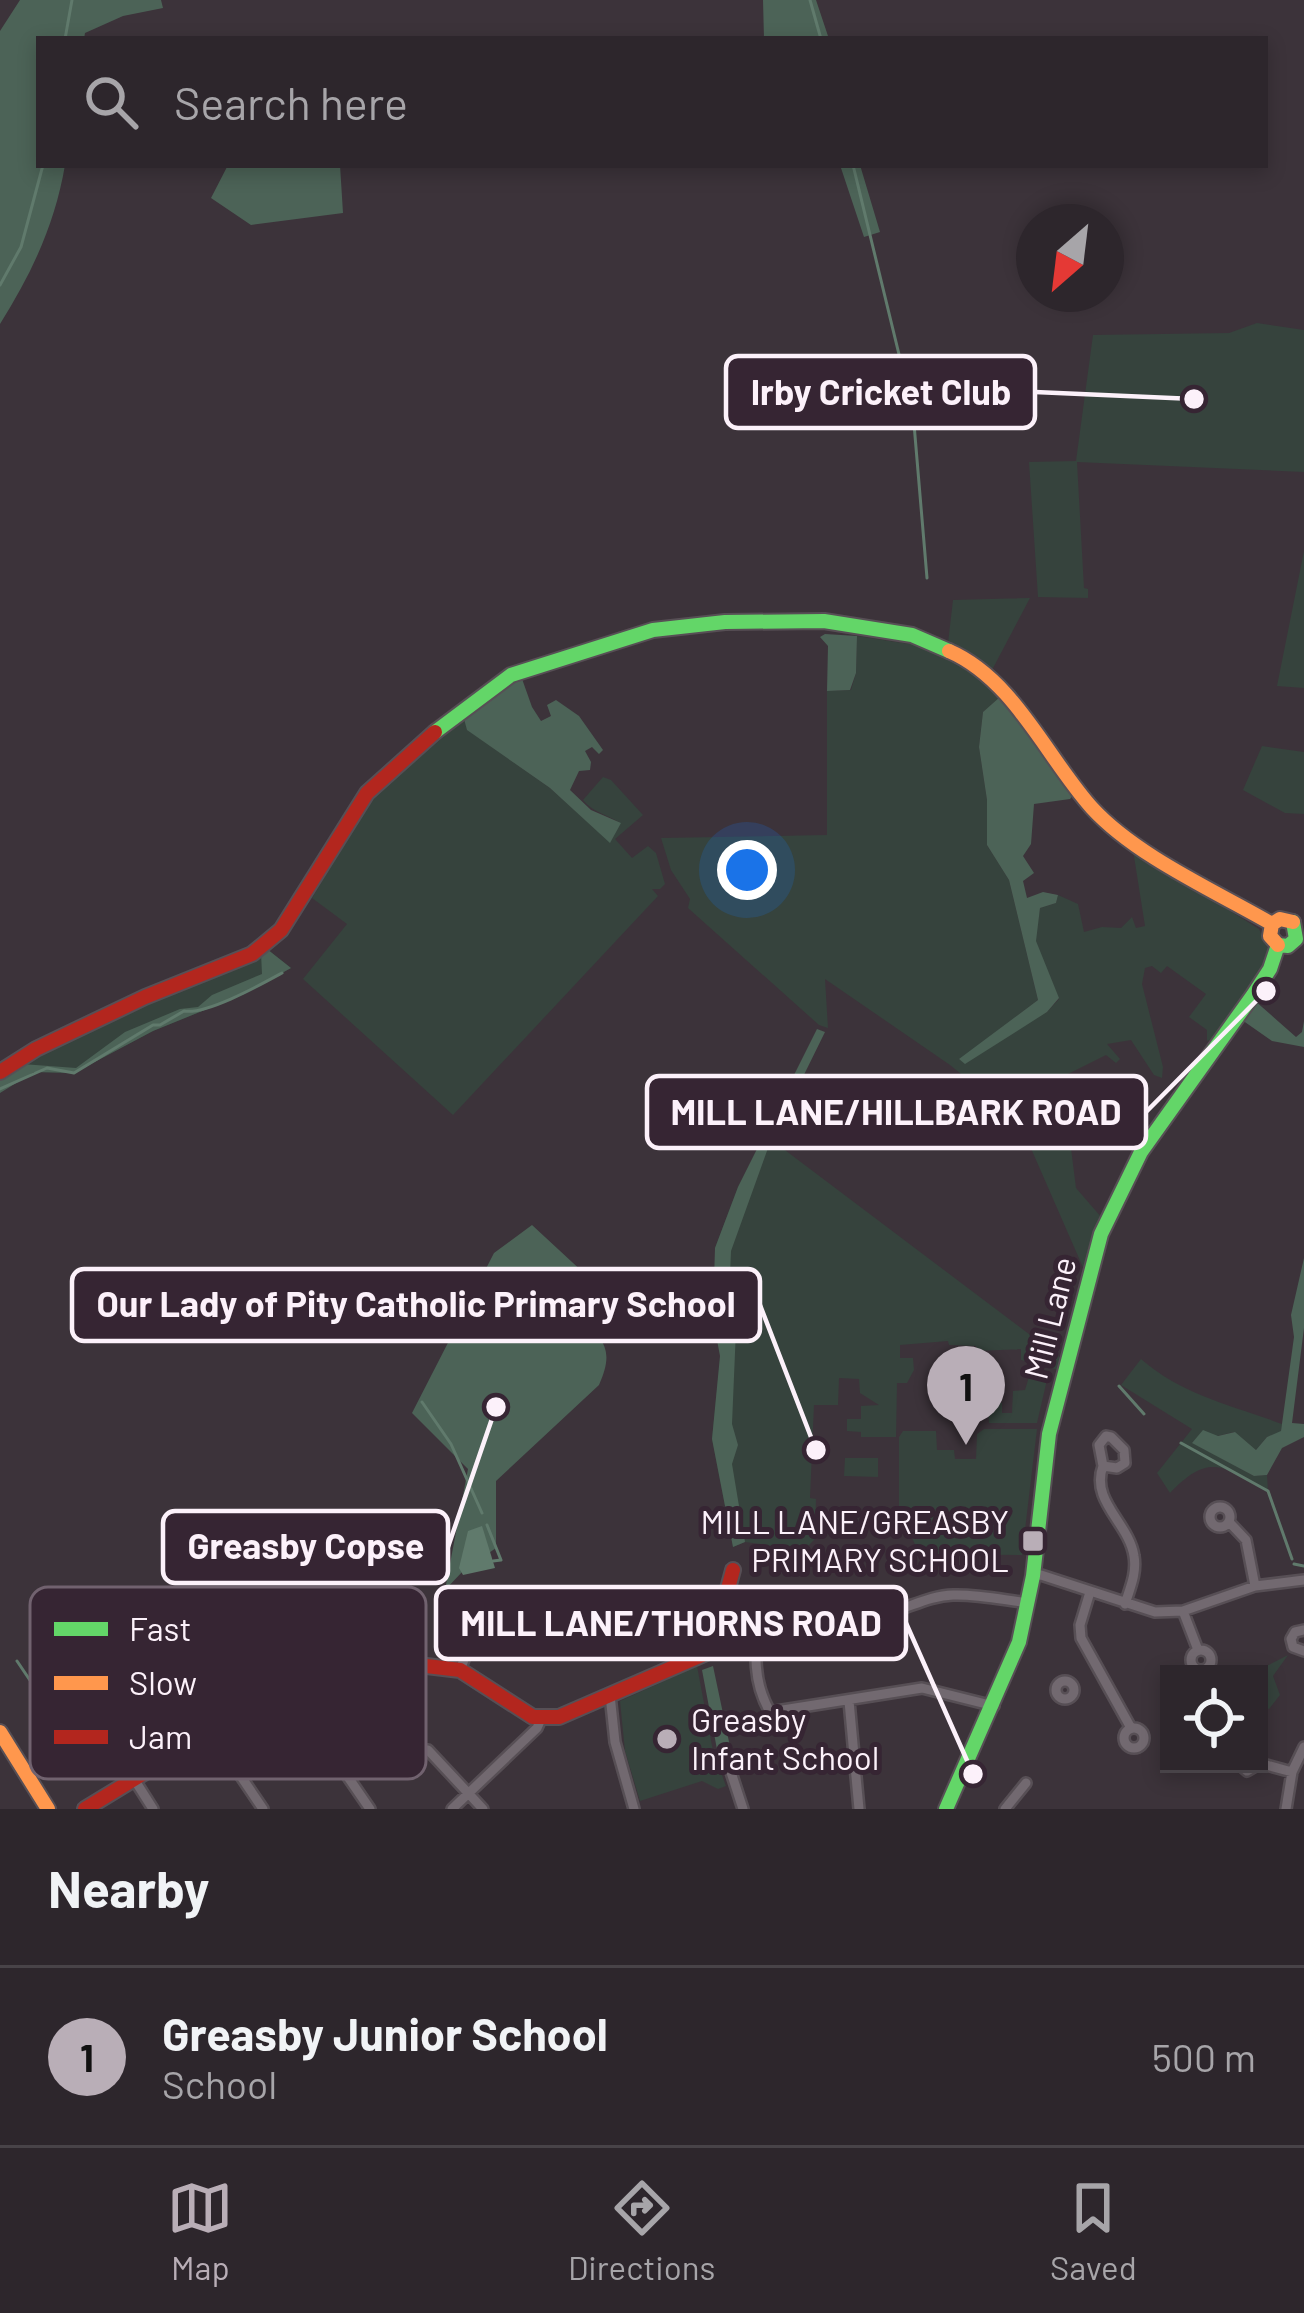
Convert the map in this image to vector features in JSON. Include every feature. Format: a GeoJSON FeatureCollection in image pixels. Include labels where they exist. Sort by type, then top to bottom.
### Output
{"type":"FeatureCollection","features":[{"type":"Feature","properties":{"kind":"street"},"geometry":{"type":"LineString","coordinates":[[0,1072],[36,1049],[146,997],[252,954],[281,930],[367,793],[437,730],[512,675],[653,630],[725,622],[824,621],[912,635],[961,656],[1004,693],[1094,810],[1137,845],[1272,924]]}},
{"type":"Feature","properties":{"kind":"street"},"geometry":{"type":"LineString","coordinates":[[1298,918],[1300,942],[1278,945],[1270,936],[1272,924],[1298,918]]}},
{"type":"Feature","properties":{"kind":"street","name":"Mill Lane"},"geometry":{"type":"LineString","coordinates":[[946,1809],[1012,1663],[1029,1603],[1048,1434],[1101,1234],[1141,1152],[1253,995],[1278,945]]}},
{"type":"Feature","properties":{"kind":"street"},"geometry":{"type":"LineString","coordinates":[[1103,1466],[1101,1494],[1127,1536],[1134,1558],[1125,1604]]}},
{"type":"Feature","properties":{"kind":"street"},"geometry":{"type":"LineString","coordinates":[[1229,1522],[1246,1540],[1255,1586]]}},
{"type":"Feature","properties":{"kind":"street"},"geometry":{"type":"LineString","coordinates":[[426,1666],[460,1670],[523,1712],[559,1717],[711,1651],[734,1570]]}},
{"type":"Feature","properties":{"kind":"street"},"geometry":{"type":"LineString","coordinates":[[1033,1576],[1155,1612],[1183,1611],[1255,1586],[1304,1580]]}},
{"type":"Feature","properties":{"kind":"street"},"geometry":{"type":"LineString","coordinates":[[1090,1592],[1080,1624],[1086,1668],[1131,1728]]}},
{"type":"Feature","properties":{"kind":"street"},"geometry":{"type":"LineString","coordinates":[[836,1600],[846,1608],[895,1613],[950,1594],[1029,1603]]}},
{"type":"Feature","properties":{"kind":"street"},"geometry":{"type":"LineString","coordinates":[[835,1623],[846,1608]]}},
{"type":"Feature","properties":{"kind":"street"},"geometry":{"type":"LineString","coordinates":[[1183,1611],[1198,1650]]}},
{"type":"Feature","properties":{"kind":"street"},"geometry":{"type":"LineString","coordinates":[[460,1670],[482,1616]]}},
{"type":"Feature","properties":{"kind":"street"},"geometry":{"type":"LineString","coordinates":[[1304,1618],[1304,1630],[1295,1632],[1291,1640],[1293,1647],[1304,1651]]}},
{"type":"Feature","properties":{"kind":"street"},"geometry":{"type":"LineString","coordinates":[[785,1623],[760,1620],[755,1649],[766,1716],[931,1688],[994,1706]]}},
{"type":"Feature","properties":{"kind":"street"},"geometry":{"type":"LineString","coordinates":[[1070,1682],[1086,1668]]}},
{"type":"Feature","properties":{"kind":"street"},"geometry":{"type":"LineString","coordinates":[[610,1695],[615,1742],[634,1809]]}},
{"type":"Feature","properties":{"kind":"street"},"geometry":{"type":"LineString","coordinates":[[849,1701],[859,1809]]}},
{"type":"Feature","properties":{"kind":"street"},"geometry":{"type":"LineString","coordinates":[[452,1809],[537,1728],[541,1718]]}},
{"type":"Feature","properties":{"kind":"street"},"geometry":{"type":"LineString","coordinates":[[0,1732],[48,1809]]}},
{"type":"Feature","properties":{"kind":"street"},"geometry":{"type":"LineString","coordinates":[[1286,1809],[1292,1772],[1304,1747]]}},
{"type":"Feature","properties":{"kind":"street"},"geometry":{"type":"LineString","coordinates":[[428,1750],[483,1809]]}},
{"type":"Feature","properties":{"kind":"street"},"geometry":{"type":"LineString","coordinates":[[735,1762],[728,1763],[743,1809]]}},
{"type":"Feature","properties":{"kind":"street"},"geometry":{"type":"LineString","coordinates":[[1268,1765],[1292,1772]]}},
{"type":"Feature","properties":{"kind":"street"},"geometry":{"type":"LineString","coordinates":[[85,1809],[132,1779]]}},
{"type":"Feature","properties":{"kind":"street"},"geometry":{"type":"LineString","coordinates":[[135,1779],[153,1809]]}},
{"type":"Feature","properties":{"kind":"street"},"geometry":{"type":"LineString","coordinates":[[243,1779],[263,1809]]}},
{"type":"Feature","properties":{"kind":"street"},"geometry":{"type":"LineString","coordinates":[[349,1779],[370,1809]]}},
{"type":"Feature","properties":{"kind":"street"},"geometry":{"type":"LineString","coordinates":[[1005,1809],[1026,1783]]}},
{"type":"Feature","properties":{"kind":"shaded area"},"geometry":{"type":"Polygon","coordinates":[[[20,0],[161,0],[163,8],[123,16],[84,36],[36,36],[36,168],[64,168],[41,248],[0,324],[0,31],[20,0]]]}},
{"type":"Feature","properties":{"kind":"shaded area"},"geometry":{"type":"Polygon","coordinates":[[[763,0],[816,0],[828,36],[764,36],[763,0]]]}},
{"type":"Feature","properties":{"kind":"shaded area"},"geometry":{"type":"Polygon","coordinates":[[[226,168],[340,168],[343,213],[251,225],[211,198],[226,168]]]}},
{"type":"Feature","properties":{"kind":"shaded area"},"geometry":{"type":"Polygon","coordinates":[[[841,168],[861,168],[880,232],[864,237],[841,168]]]}},
{"type":"Feature","properties":{"kind":"shaded area"},"geometry":{"type":"Polygon","coordinates":[[[1257,323],[1304,330],[1304,472],[1077,462],[1088,598],[1038,597],[1029,462],[1076,461],[1093,335],[1229,333],[1257,323]]]}},
{"type":"Feature","properties":{"kind":"shaded area"},"geometry":{"type":"Polygon","coordinates":[[[1304,551],[1304,688],[1277,686],[1304,551]]]}},
{"type":"Feature","properties":{"kind":"shaded area"},"geometry":{"type":"Polygon","coordinates":[[[1030,598],[992,670],[948,643],[953,600],[1030,598]]]}},
{"type":"Feature","properties":{"kind":"shaded area"},"geometry":{"type":"Polygon","coordinates":[[[857,636],[916,641],[957,659],[1001,696],[983,712],[979,747],[987,800],[987,845],[1009,880],[1038,1000],[959,1060],[1047,1012],[1059,999],[1035,941],[1040,908],[1056,903],[1058,895],[1078,904],[1084,932],[1121,928],[1132,917],[1136,928],[1145,926],[1133,850],[1259,929],[1270,952],[1215,1038],[1207,1041],[1207,1030],[1189,1017],[1206,994],[1167,966],[1161,973],[1152,966],[1145,968],[1142,984],[1162,1078],[1154,1075],[1131,1040],[1107,1044],[1120,1059],[1116,1063],[1106,1055],[1062,1077],[1076,1188],[1102,1218],[1085,1272],[1019,1121],[950,1065],[825,979],[828,1028],[819,1025],[688,908],[690,899],[671,870],[661,838],[827,835],[827,691],[851,690],[857,636]]]}},
{"type":"Feature","properties":{"kind":"shaded area"},"geometry":{"type":"Polygon","coordinates":[[[857,636],[856,673],[850,690],[827,691],[828,646],[820,637],[857,636]]]}},
{"type":"Feature","properties":{"kind":"shaded area"},"geometry":{"type":"Polygon","coordinates":[[[521,676],[541,721],[551,716],[547,705],[556,700],[579,716],[603,750],[599,754],[592,747],[585,751],[590,770],[579,771],[570,790],[591,810],[621,823],[610,843],[550,788],[467,730],[464,719],[521,676]]]}},
{"type":"Feature","properties":{"kind":"shaded area"},"geometry":{"type":"Polygon","coordinates":[[[1001,696],[1073,795],[1034,804],[1031,844],[1023,856],[1034,873],[1023,881],[1027,898],[1043,892],[1058,895],[1056,903],[1040,908],[1036,941],[1059,998],[1047,1012],[965,1064],[959,1059],[1038,1000],[1009,880],[987,845],[987,800],[979,747],[983,712],[1001,696]]]}},
{"type":"Feature","properties":{"kind":"shaded area"},"geometry":{"type":"Polygon","coordinates":[[[464,719],[468,730],[550,788],[610,842],[620,823],[583,800],[603,777],[611,780],[643,815],[615,839],[632,858],[648,846],[656,853],[665,884],[652,889],[658,896],[453,1115],[303,979],[347,924],[312,898],[370,800],[464,719]]]}},
{"type":"Feature","properties":{"kind":"shaded area"},"geometry":{"type":"Polygon","coordinates":[[[1262,746],[1304,752],[1304,814],[1285,813],[1243,790],[1262,746]]]}},
{"type":"Feature","properties":{"kind":"shaded area"},"geometry":{"type":"Polygon","coordinates":[[[267,949],[291,968],[244,994],[153,1031],[74,1073],[35,1072],[23,1079],[11,1071],[111,1017],[267,949]]]}},
{"type":"Feature","properties":{"kind":"shaded area"},"geometry":{"type":"Polygon","coordinates":[[[267,949],[291,968],[74,1073],[34,1072],[0,1093],[0,1078],[22,1064],[76,1068],[125,1032],[180,1009],[198,1007],[212,995],[262,974],[261,953],[267,949]]]}},
{"type":"Feature","properties":{"kind":"shaded area"},"geometry":{"type":"Polygon","coordinates":[[[1254,1000],[1296,1037],[1304,1021],[1304,1047],[1272,1041],[1242,1020],[1254,1000]]]}},
{"type":"Feature","properties":{"kind":"shaded area"},"geometry":{"type":"Polygon","coordinates":[[[817,1029],[825,1032],[768,1148],[731,1251],[729,1300],[736,1329],[732,1424],[738,1445],[732,1464],[745,1542],[733,1547],[712,1439],[720,1356],[717,1340],[697,1318],[699,1312],[713,1314],[715,1248],[738,1187],[817,1029]]]}},
{"type":"Feature","properties":{"kind":"shaded area"},"geometry":{"type":"Polygon","coordinates":[[[765,1135],[1062,1359],[1059,1370],[1021,1360],[1021,1349],[977,1351],[976,1346],[949,1345],[948,1341],[900,1345],[900,1358],[913,1358],[914,1370],[907,1383],[897,1383],[896,1437],[861,1437],[861,1432],[847,1431],[847,1419],[861,1419],[861,1406],[879,1405],[860,1393],[859,1379],[839,1378],[838,1405],[814,1405],[810,1498],[816,1499],[815,1539],[794,1560],[776,1565],[767,1545],[745,1542],[733,1547],[712,1439],[723,1330],[715,1248],[738,1187],[765,1135]]]}},
{"type":"Feature","properties":{"kind":"shaded area"},"geometry":{"type":"Polygon","coordinates":[[[532,1225],[599,1287],[577,1315],[604,1346],[604,1373],[599,1385],[496,1481],[496,1548],[445,1590],[468,1469],[412,1413],[494,1253],[532,1225]]]}},
{"type":"Feature","properties":{"kind":"shaded area"},"geometry":{"type":"Polygon","coordinates":[[[1304,1258],[1304,1328],[1292,1423],[1304,1424],[1304,1437],[1282,1448],[1267,1475],[1254,1476],[1192,1443],[1203,1430],[1218,1436],[1235,1432],[1256,1450],[1267,1437],[1281,1431],[1294,1337],[1291,1315],[1304,1258]]]}},
{"type":"Feature","properties":{"kind":"shaded area"},"geometry":{"type":"Polygon","coordinates":[[[1141,1359],[1190,1390],[1282,1424],[1281,1432],[1267,1437],[1256,1450],[1234,1432],[1192,1442],[1254,1476],[1267,1475],[1268,1491],[1218,1467],[1196,1472],[1170,1493],[1157,1473],[1192,1429],[1121,1385],[1141,1359]]]}},
{"type":"Feature","properties":{"kind":"shaded area"},"geometry":{"type":"Polygon","coordinates":[[[1032,1367],[1049,1371],[1037,1423],[989,1423],[987,1402],[1002,1403],[1002,1413],[1012,1413],[1013,1391],[1025,1390],[1032,1367]]]}},
{"type":"Feature","properties":{"kind":"shaded area"},"geometry":{"type":"Polygon","coordinates":[[[984,1429],[1037,1429],[1022,1555],[919,1554],[899,1507],[899,1437],[903,1431],[936,1431],[937,1450],[954,1450],[955,1459],[976,1459],[977,1434],[984,1429]]]}},
{"type":"Feature","properties":{"kind":"shaded area"},"geometry":{"type":"Polygon","coordinates":[[[845,1458],[878,1458],[878,1477],[844,1476],[845,1458]]]}},
{"type":"Feature","properties":{"kind":"shaded area"},"geometry":{"type":"Polygon","coordinates":[[[482,1526],[495,1568],[463,1575],[459,1568],[468,1531],[482,1526]]]}},
{"type":"Feature","properties":{"kind":"shaded area"},"geometry":{"type":"Polygon","coordinates":[[[1288,1655],[1273,1676],[1280,1695],[1269,1709],[1268,1709],[1268,1665],[1288,1655]]]}},
{"type":"Feature","properties":{"kind":"shaded area","name":"Greasby Infant School"},"geometry":{"type":"Polygon","coordinates":[[[697,1666],[713,1751],[726,1786],[718,1789],[702,1781],[640,1801],[625,1751],[620,1701],[697,1666]]]}},
{"type":"Feature","properties":{"kind":"shaded area"},"geometry":{"type":"Polygon","coordinates":[[[713,1666],[732,1756],[719,1760],[702,1670],[713,1666]]]}},
{"type":"Feature","properties":{"kind":"waterway"},"geometry":{"type":"LineString","coordinates":[[66,36],[72,0]]}},
{"type":"Feature","properties":{"kind":"waterway"},"geometry":{"type":"LineString","coordinates":[[810,0],[820,36]]}},
{"type":"Feature","properties":{"kind":"waterway"},"geometry":{"type":"LineString","coordinates":[[0,285],[21,247],[42,168]]}},
{"type":"Feature","properties":{"kind":"waterway"},"geometry":{"type":"LineString","coordinates":[[854,168],[913,412],[927,578]]}},
{"type":"Feature","properties":{"kind":"waterway"},"geometry":{"type":"LineString","coordinates":[[0,1089],[47,1068],[74,1073],[153,1025],[184,1011],[219,1004],[282,973]]}},
{"type":"Feature","properties":{"kind":"waterway"},"geometry":{"type":"LineString","coordinates":[[1119,1386],[1144,1414]]}},
{"type":"Feature","properties":{"kind":"waterway"},"geometry":{"type":"LineString","coordinates":[[422,1402],[451,1444],[482,1513]]}},
{"type":"Feature","properties":{"kind":"waterway"},"geometry":{"type":"LineString","coordinates":[[1181,1443],[1268,1491],[1292,1559]]}},
{"type":"Feature","properties":{"kind":"waterway"},"geometry":{"type":"LineString","coordinates":[[487,1525],[501,1560],[493,1561]]}},
{"type":"Feature","properties":{"kind":"waterway"},"geometry":{"type":"LineString","coordinates":[[1294,1564],[1304,1566]]}},
{"type":"Feature","properties":{"kind":"waterway"},"geometry":{"type":"LineString","coordinates":[[17,1661],[30,1680]]}},
{"type":"Feature","properties":{"kind":"traffic: fast"},"geometry":{"type":"LineString","coordinates":[[435,732],[511,675],[653,630],[725,622],[824,621],[912,635],[949,651]]}},
{"type":"Feature","properties":{"kind":"traffic: fast"},"geometry":{"type":"LineString","coordinates":[[1278,945],[1288,946],[1296,939],[1293,922]]}},
{"type":"Feature","properties":{"kind":"traffic: fast"},"geometry":{"type":"LineString","coordinates":[[946,1809],[1019,1642],[1033,1576],[1049,1434],[1101,1234],[1141,1152],[1253,995],[1278,945]]}},
{"type":"Feature","properties":{"kind":"traffic: slow"},"geometry":{"type":"LineString","coordinates":[[949,651],[972,664],[1011,700],[1076,788],[1110,825],[1177,872],[1272,924]]}},
{"type":"Feature","properties":{"kind":"traffic: slow"},"geometry":{"type":"LineString","coordinates":[[1278,945],[1270,936],[1272,924],[1280,919],[1293,922]]}},
{"type":"Feature","properties":{"kind":"traffic: slow"},"geometry":{"type":"LineString","coordinates":[[0,1732],[48,1809]]}},
{"type":"Feature","properties":{"kind":"traffic: jam"},"geometry":{"type":"LineString","coordinates":[[0,1072],[36,1049],[145,997],[252,954],[281,930],[367,793],[435,732]]}},
{"type":"Feature","properties":{"kind":"traffic: jam"},"geometry":{"type":"LineString","coordinates":[[426,1666],[460,1670],[533,1717],[559,1717],[711,1651],[733,1570]]}},
{"type":"Feature","properties":{"kind":"traffic: jam"},"geometry":{"type":"LineString","coordinates":[[85,1809],[134,1779]]}},
{"type":"Feature","properties":{"kind":"place","name":"Irby Cricket Club"},"geometry":{"type":"Point","coordinates":[1194,399]}},
{"type":"Feature","properties":{"kind":"place","name":"MILL LANE/HILLBARK ROAD"},"geometry":{"type":"Point","coordinates":[1266,991]}},
{"type":"Feature","properties":{"kind":"place","name":"Greasby Copse"},"geometry":{"type":"Point","coordinates":[496,1407]}},
{"type":"Feature","properties":{"kind":"place","name":"Greasby Junior School"},"geometry":{"type":"Point","coordinates":[966,1445]}},
{"type":"Feature","properties":{"kind":"place","name":"Our Lady of Pity Catholic Primary School"},"geometry":{"type":"Point","coordinates":[816,1450]}},
{"type":"Feature","properties":{"kind":"place","name":"MILL LANE/GREASBY PRIMARY SCHOOL"},"geometry":{"type":"Point","coordinates":[1033,1541]}},
{"type":"Feature","properties":{"kind":"place","name":"Greasby Infant School"},"geometry":{"type":"Point","coordinates":[667,1739]}},
{"type":"Feature","properties":{"kind":"place","name":"MILL LANE/THORNS ROAD"},"geometry":{"type":"Point","coordinates":[973,1774]}}]}
